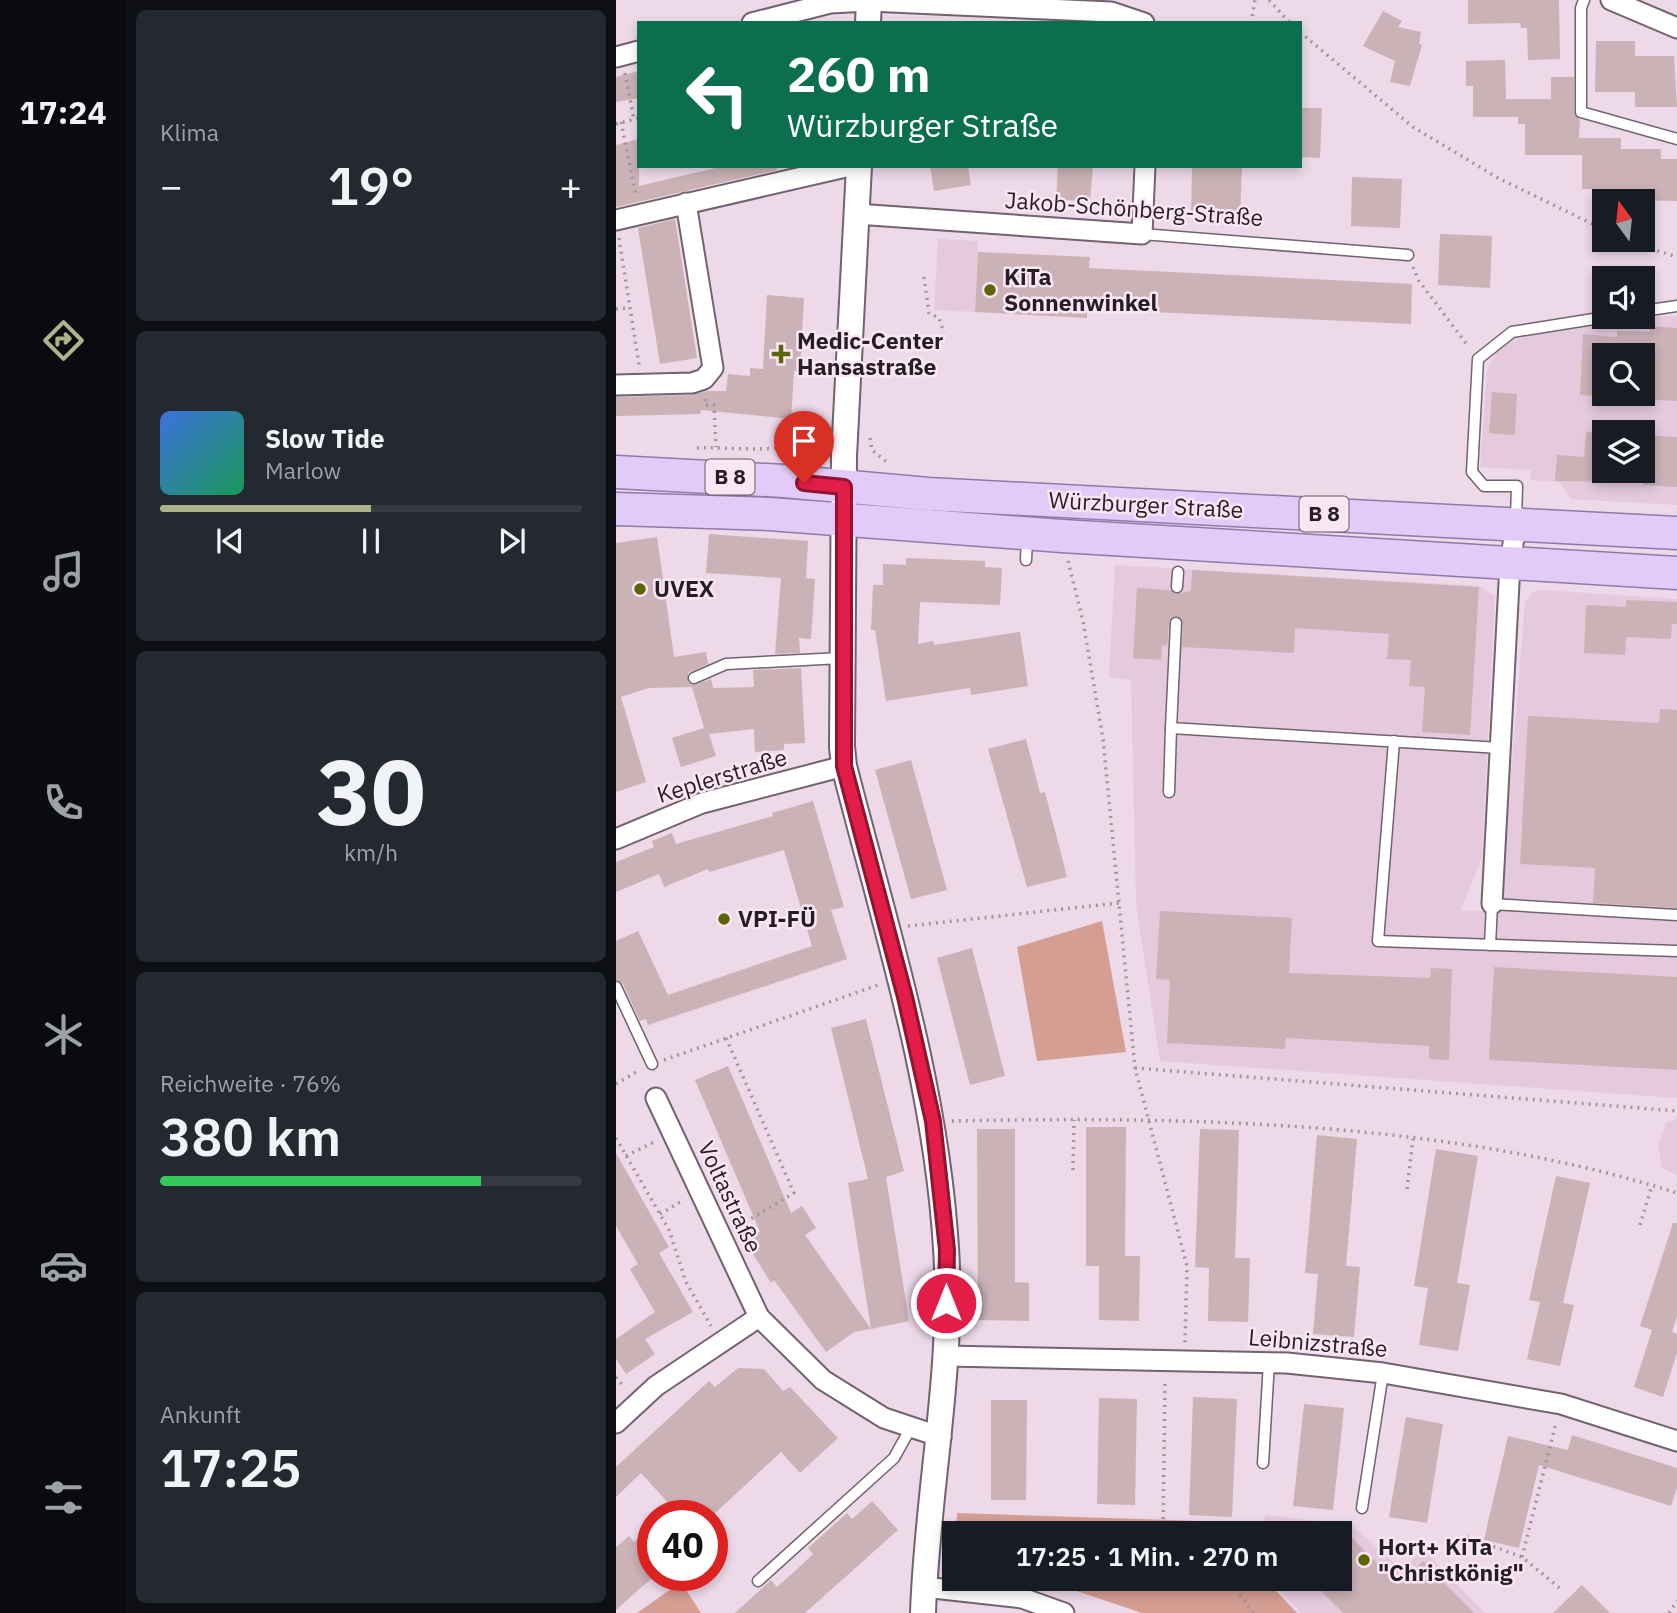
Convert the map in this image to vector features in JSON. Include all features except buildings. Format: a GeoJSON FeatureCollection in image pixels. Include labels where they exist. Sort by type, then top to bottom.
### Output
{"type":"FeatureCollection","features":[{"type":"Feature","properties":{"kind":"main road","name":"Würzburger Straße"},"geometry":{"type":"LineString","coordinates":[[616,472],[940,495],[1677,533]]}},
{"type":"Feature","properties":{"kind":"main road","name":"Würzburger Straße"},"geometry":{"type":"LineString","coordinates":[[616,509],[845,520],[1027,547],[1062,536],[1677,573]]}},
{"type":"Feature","properties":{"kind":"street"},"geometry":{"type":"LineString","coordinates":[[760,21],[830,3],[869,0],[1111,12],[1138,21]]}},
{"type":"Feature","properties":{"kind":"street"},"geometry":{"type":"LineString","coordinates":[[868,21],[869,0]]}},
{"type":"Feature","properties":{"kind":"street"},"geometry":{"type":"LineString","coordinates":[[1611,0],[1677,28]]}},
{"type":"Feature","properties":{"kind":"street"},"geometry":{"type":"LineString","coordinates":[[617,227],[639,215],[841,168]]}},
{"type":"Feature","properties":{"kind":"street"},"geometry":{"type":"LineString","coordinates":[[859,168],[844,487],[844,766],[900,977],[933,1121],[947,1250],[946,1356],[941,1437],[923,1613]]}},
{"type":"Feature","properties":{"kind":"street"},"geometry":{"type":"LineString","coordinates":[[1142,234],[1145,168]]}},
{"type":"Feature","properties":{"kind":"street"},"geometry":{"type":"LineString","coordinates":[[616,385],[692,383],[704,379],[713,368],[686,203]]}},
{"type":"Feature","properties":{"kind":"street","name":"Jakob-Schönberg-Straße"},"geometry":{"type":"LineString","coordinates":[[856,214],[1142,234]]}},
{"type":"Feature","properties":{"kind":"street"},"geometry":{"type":"LineString","coordinates":[[1492,904],[1510,564],[1516,524]]}},
{"type":"Feature","properties":{"kind":"street","name":"Keplerstraße"},"geometry":{"type":"LineString","coordinates":[[616,839],[702,803],[844,766]]}},
{"type":"Feature","properties":{"kind":"street","name":"Voltastraße"},"geometry":{"type":"LineString","coordinates":[[656,1098],[759,1317],[823,1380],[884,1418],[910,1429],[941,1437]]}},
{"type":"Feature","properties":{"kind":"street"},"geometry":{"type":"LineString","coordinates":[[616,1423],[656,1386],[759,1317]]}},
{"type":"Feature","properties":{"kind":"street","name":"Leibnizstraße"},"geometry":{"type":"LineString","coordinates":[[946,1356],[1269,1362],[1383,1373],[1560,1404],[1677,1441]]}},
{"type":"Feature","properties":{"kind":"street"},"geometry":{"type":"LineString","coordinates":[[924,1587],[1022,1598],[1064,1613]]}},
{"type":"Feature","properties":{"kind":"lane"},"geometry":{"type":"LineString","coordinates":[[1584,0],[1581,8],[1581,112],[1677,139]]}},
{"type":"Feature","properties":{"kind":"lane","name":"Jakob-Schönberg-Straße"},"geometry":{"type":"LineString","coordinates":[[1142,234],[1408,255]]}},
{"type":"Feature","properties":{"kind":"lane"},"geometry":{"type":"LineString","coordinates":[[1655,309],[1677,306]]}},
{"type":"Feature","properties":{"kind":"lane"},"geometry":{"type":"LineString","coordinates":[[1516,524],[1517,486],[1485,486],[1472,472],[1478,359],[1512,332],[1592,319]]}},
{"type":"Feature","properties":{"kind":"lane"},"geometry":{"type":"LineString","coordinates":[[1177,587],[1178,572]]}},
{"type":"Feature","properties":{"kind":"lane"},"geometry":{"type":"LineString","coordinates":[[1169,792],[1175,623]]}},
{"type":"Feature","properties":{"kind":"lane"},"geometry":{"type":"LineString","coordinates":[[694,678],[726,664],[842,658]]}},
{"type":"Feature","properties":{"kind":"lane"},"geometry":{"type":"LineString","coordinates":[[1171,728],[1500,748]]}},
{"type":"Feature","properties":{"kind":"lane"},"geometry":{"type":"LineString","coordinates":[[1394,741],[1378,941],[1677,951]]}},
{"type":"Feature","properties":{"kind":"lane"},"geometry":{"type":"LineString","coordinates":[[1490,945],[1492,904],[1677,915]]}},
{"type":"Feature","properties":{"kind":"lane"},"geometry":{"type":"LineString","coordinates":[[616,987],[652,1064]]}},
{"type":"Feature","properties":{"kind":"lane"},"geometry":{"type":"LineString","coordinates":[[1263,1463],[1269,1362]]}},
{"type":"Feature","properties":{"kind":"lane"},"geometry":{"type":"LineString","coordinates":[[1362,1508],[1383,1373]]}},
{"type":"Feature","properties":{"kind":"lane"},"geometry":{"type":"LineString","coordinates":[[758,1581],[894,1458],[910,1429]]}},
{"type":"Feature","properties":{"kind":"path"},"geometry":{"type":"LineString","coordinates":[[1251,21],[1255,0]]}},
{"type":"Feature","properties":{"kind":"path"},"geometry":{"type":"LineString","coordinates":[[1269,0],[1288,21]]}},
{"type":"Feature","properties":{"kind":"path"},"geometry":{"type":"LineString","coordinates":[[1302,34],[1413,127],[1498,178],[1592,224]]}},
{"type":"Feature","properties":{"kind":"path"},"geometry":{"type":"LineString","coordinates":[[626,54],[636,119],[619,123],[639,215]]}},
{"type":"Feature","properties":{"kind":"path"},"geometry":{"type":"LineString","coordinates":[[617,227],[642,384]]}},
{"type":"Feature","properties":{"kind":"path"},"geometry":{"type":"LineString","coordinates":[[1656,250],[1677,257]]}},
{"type":"Feature","properties":{"kind":"path"},"geometry":{"type":"LineString","coordinates":[[1408,255],[1419,281],[1478,359]]}},
{"type":"Feature","properties":{"kind":"path"},"geometry":{"type":"LineString","coordinates":[[924,277],[929,313],[939,318],[944,333]]}},
{"type":"Feature","properties":{"kind":"path"},"geometry":{"type":"LineString","coordinates":[[616,309],[630,308]]}},
{"type":"Feature","properties":{"kind":"path"},"geometry":{"type":"LineString","coordinates":[[704,379],[705,405],[714,405],[716,447]]}},
{"type":"Feature","properties":{"kind":"path"},"geometry":{"type":"LineString","coordinates":[[695,448],[785,448],[801,445],[816,433],[821,434]]}},
{"type":"Feature","properties":{"kind":"path"},"geometry":{"type":"LineString","coordinates":[[866,436],[869,436],[872,450],[879,459],[892,465]]}},
{"type":"Feature","properties":{"kind":"path"},"geometry":{"type":"LineString","coordinates":[[1062,536],[1083,621],[1103,739],[1135,1068],[1187,1266],[1175,1359],[1164,1521]]}},
{"type":"Feature","properties":{"kind":"path"},"geometry":{"type":"LineString","coordinates":[[885,928],[1119,904]]}},
{"type":"Feature","properties":{"kind":"path"},"geometry":{"type":"LineString","coordinates":[[616,1084],[652,1064],[900,977]]}},
{"type":"Feature","properties":{"kind":"path"},"geometry":{"type":"LineString","coordinates":[[722,1237],[794,1193],[726,1038]]}},
{"type":"Feature","properties":{"kind":"path"},"geometry":{"type":"LineString","coordinates":[[1135,1068],[1677,1111]]}},
{"type":"Feature","properties":{"kind":"path"},"geometry":{"type":"LineString","coordinates":[[1073,1170],[1074,1120]]}},
{"type":"Feature","properties":{"kind":"path"},"geometry":{"type":"LineString","coordinates":[[933,1121],[1148,1120],[1240,1123],[1413,1139],[1520,1155],[1677,1193]]}},
{"type":"Feature","properties":{"kind":"path"},"geometry":{"type":"LineString","coordinates":[[626,1156],[672,1133]]}},
{"type":"Feature","properties":{"kind":"path"},"geometry":{"type":"LineString","coordinates":[[616,1138],[669,1230],[686,1283],[720,1343]]}},
{"type":"Feature","properties":{"kind":"path"},"geometry":{"type":"LineString","coordinates":[[1407,1189],[1413,1139]]}},
{"type":"Feature","properties":{"kind":"path"},"geometry":{"type":"LineString","coordinates":[[1640,1225],[1652,1185]]}},
{"type":"Feature","properties":{"kind":"path"},"geometry":{"type":"LineString","coordinates":[[660,1214],[700,1191]]}},
{"type":"Feature","properties":{"kind":"path"},"geometry":{"type":"LineString","coordinates":[[1522,1557],[1560,1404]]}},
{"type":"Feature","properties":{"kind":"path"},"geometry":{"type":"LineString","coordinates":[[1467,1537],[1522,1557],[1562,1590]]}},
{"type":"Feature","properties":{"kind":"path"},"geometry":{"type":"LineString","coordinates":[[1237,1591],[1254,1613]]}},
{"type":"Feature","properties":{"kind":"path"},"geometry":{"type":"LineString","coordinates":[[1669,1613],[1677,1601]]}},
{"type":"Feature","properties":{"kind":"shaded area"},"geometry":{"type":"Polygon","coordinates":[[[938,239],[978,241],[975,312],[934,310],[938,239]]]}},
{"type":"Feature","properties":{"kind":"shaded area"},"geometry":{"type":"Polygon","coordinates":[[[1677,316],[1677,505],[1571,499],[1559,482],[1531,480],[1530,470],[1480,467],[1487,370],[1496,350],[1512,339],[1592,325],[1592,329],[1655,329],[1655,317],[1677,316]]]}},
{"type":"Feature","properties":{"kind":"shaded area"},"geometry":{"type":"Polygon","coordinates":[[[1115,565],[1479,586],[1495,596],[1482,858],[1460,911],[1500,912],[1525,601],[1533,592],[1543,590],[1677,599],[1677,1098],[1160,1061],[1136,904],[1131,680],[1109,677],[1115,565]]]}},
{"type":"Feature","properties":{"kind":"shaded area"},"geometry":{"type":"Polygon","coordinates":[[[1102,921],[1126,1052],[1037,1061],[1017,947],[1102,921]]]}},
{"type":"Feature","properties":{"kind":"shaded area"},"geometry":{"type":"Polygon","coordinates":[[[1677,1118],[1677,1175],[1662,1168],[1658,1146],[1666,1123],[1677,1118]]]}},
{"type":"Feature","properties":{"kind":"shaded area"},"geometry":{"type":"Polygon","coordinates":[[[957,1513],[1199,1521],[957,1521],[957,1513]]]}},
{"type":"Feature","properties":{"kind":"shaded area","name":"Hort+ KiTa \"Christkönig\""},"geometry":{"type":"Polygon","coordinates":[[[1265,1515],[1317,1521],[1264,1521],[1265,1515]]]}},
{"type":"Feature","properties":{"kind":"shaded area","name":"Hort+ KiTa \"Christkönig\""},"geometry":{"type":"Polygon","coordinates":[[[1352,1525],[1402,1570],[1423,1549],[1485,1613],[1301,1613],[1280,1591],[1352,1591],[1352,1525]]]}},
{"type":"Feature","properties":{"kind":"shaded area"},"geometry":{"type":"Polygon","coordinates":[[[668,1591],[687,1591],[701,1613],[637,1613],[668,1591]]]}},
{"type":"Feature","properties":{"kind":"shaded area"},"geometry":{"type":"Polygon","coordinates":[[[1077,1591],[1276,1591],[1297,1613],[1142,1613],[1077,1591]]]}},
{"type":"Feature","properties":{"kind":"place","name":"KiTa Sonnenwinkel"},"geometry":{"type":"Point","coordinates":[990,290]}},
{"type":"Feature","properties":{"kind":"place","name":"Medic-Center Hansastraße"},"geometry":{"type":"Point","coordinates":[781,354]}},
{"type":"Feature","properties":{"kind":"place","name":"UVEX"},"geometry":{"type":"Point","coordinates":[640,589]}},
{"type":"Feature","properties":{"kind":"place","name":"VPI-FÜ"},"geometry":{"type":"Point","coordinates":[724,919]}},
{"type":"Feature","properties":{"kind":"place","name":"Hort+ KiTa \"Christkönig\""},"geometry":{"type":"Point","coordinates":[1364,1560]}},
{"type":"Feature","properties":{"kind":"route"},"geometry":{"type":"LineString","coordinates":[[804,483],[844,487],[844,766],[900,977],[933,1121],[947,1250],[946,1303]]}}]}
